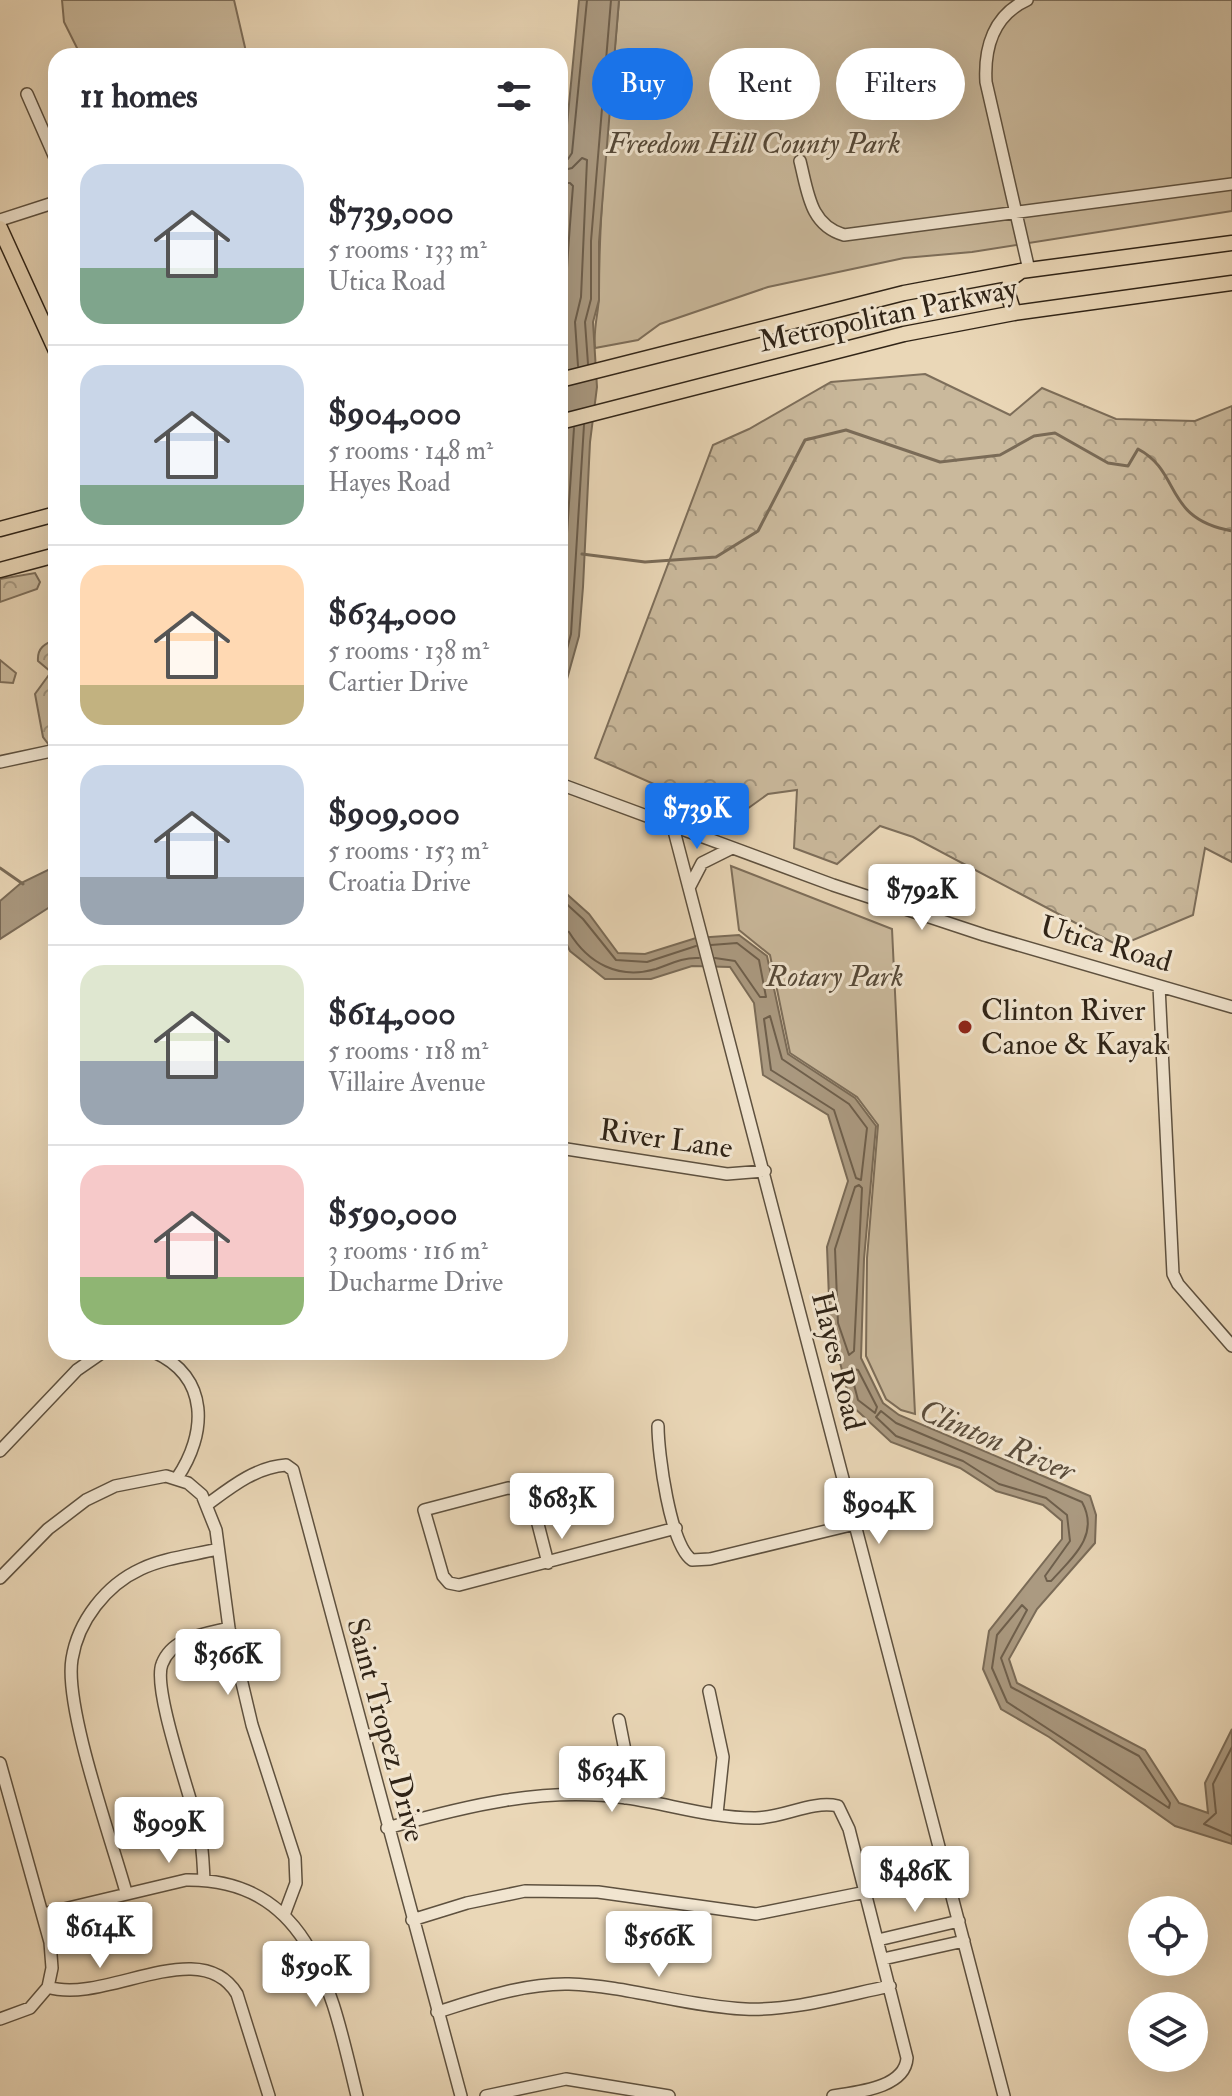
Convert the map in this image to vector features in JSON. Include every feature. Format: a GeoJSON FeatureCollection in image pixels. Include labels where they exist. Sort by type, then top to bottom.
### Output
{"type":"FeatureCollection","features":[{"type":"Feature","properties":{"kind":"main road"},"geometry":{"type":"LineString","coordinates":[[0,228],[48,333]]}},
{"type":"Feature","properties":{"kind":"main road","name":"Metropolitan Parkway"},"geometry":{"type":"LineString","coordinates":[[568,378],[829,310],[1025,271],[1232,243]]}},
{"type":"Feature","properties":{"kind":"main road"},"geometry":{"type":"LineString","coordinates":[[1014,313],[1007,291],[1012,278],[1025,271]]}},
{"type":"Feature","properties":{"kind":"main road","name":"Metropolitan Parkway"},"geometry":{"type":"LineString","coordinates":[[568,420],[867,342],[1014,313],[1232,283]]}},
{"type":"Feature","properties":{"kind":"main road"},"geometry":{"type":"LineString","coordinates":[[0,529],[48,516]]}},
{"type":"Feature","properties":{"kind":"main road"},"geometry":{"type":"LineString","coordinates":[[0,570],[48,557]]}},
{"type":"Feature","properties":{"kind":"street"},"geometry":{"type":"LineString","coordinates":[[1025,271],[1017,210],[994,118],[985,59],[988,42],[1011,8],[1027,0]]}},
{"type":"Feature","properties":{"kind":"street"},"geometry":{"type":"LineString","coordinates":[[27,94],[48,142]]}},
{"type":"Feature","properties":{"kind":"street"},"geometry":{"type":"LineString","coordinates":[[800,161],[816,219],[829,231],[844,235],[1232,184]]}},
{"type":"Feature","properties":{"kind":"street"},"geometry":{"type":"LineString","coordinates":[[0,220],[48,205]]}},
{"type":"Feature","properties":{"kind":"street"},"geometry":{"type":"LineString","coordinates":[[0,762],[48,752]]}},
{"type":"Feature","properties":{"kind":"street","name":"Utica Road"},"geometry":{"type":"LineString","coordinates":[[568,787],[672,823],[732,848],[984,935],[1232,1007]]}},
{"type":"Feature","properties":{"kind":"street","name":"Hayes Road"},"geometry":{"type":"LineString","coordinates":[[672,823],[1004,2096]]}},
{"type":"Feature","properties":{"kind":"street"},"geometry":{"type":"LineString","coordinates":[[689,888],[702,863],[732,848]]}},
{"type":"Feature","properties":{"kind":"street"},"geometry":{"type":"LineString","coordinates":[[1159,986],[1173,1274],[1232,1346]]}},
{"type":"Feature","properties":{"kind":"street","name":"River Lane"},"geometry":{"type":"LineString","coordinates":[[568,1149],[727,1174],[765,1171]]}},
{"type":"Feature","properties":{"kind":"street"},"geometry":{"type":"LineString","coordinates":[[0,1451],[77,1370],[91,1360]]}},
{"type":"Feature","properties":{"kind":"street"},"geometry":{"type":"LineString","coordinates":[[165,1360],[185,1374],[197,1397],[199,1430],[195,1446],[177,1478]]}},
{"type":"Feature","properties":{"kind":"street"},"geometry":{"type":"LineString","coordinates":[[658,1426],[661,1470],[676,1528],[686,1556],[696,1561],[855,1524]]}},
{"type":"Feature","properties":{"kind":"street","name":"Saint Tropez Drive"},"geometry":{"type":"LineString","coordinates":[[208,1504],[236,1483],[265,1469],[286,1465],[293,1470],[461,2096]]}},
{"type":"Feature","properties":{"kind":"street"},"geometry":{"type":"LineString","coordinates":[[0,1578],[48,1529],[86,1500],[135,1480],[177,1478],[195,1489],[208,1504],[229,1628],[252,1725],[295,1858],[296,1883],[284,1915]]}},
{"type":"Feature","properties":{"kind":"street"},"geometry":{"type":"LineString","coordinates":[[548,1563],[531,1497],[524,1489],[508,1488],[424,1510],[441,1571],[449,1583],[463,1585],[548,1563],[676,1528]]}},
{"type":"Feature","properties":{"kind":"street"},"geometry":{"type":"LineString","coordinates":[[126,1892],[75,1704],[71,1669],[74,1648],[96,1605],[121,1582],[154,1564],[218,1549]]}},
{"type":"Feature","properties":{"kind":"street"},"geometry":{"type":"LineString","coordinates":[[204,1880],[200,1836],[167,1714],[160,1670],[172,1649],[184,1641],[229,1628]]}},
{"type":"Feature","properties":{"kind":"street"},"geometry":{"type":"LineString","coordinates":[[709,1691],[723,1757],[717,1814]]}},
{"type":"Feature","properties":{"kind":"street"},"geometry":{"type":"LineString","coordinates":[[619,1720],[628,1766],[625,1798]]}},
{"type":"Feature","properties":{"kind":"street"},"geometry":{"type":"LineString","coordinates":[[0,1763],[52,1956],[48,1987],[30,2008],[0,2019]]}},
{"type":"Feature","properties":{"kind":"street"},"geometry":{"type":"LineString","coordinates":[[387,1828],[476,1803],[513,1798],[625,1798],[717,1814],[764,1818],[825,1805],[838,1806],[849,1829],[907,2052],[906,2070],[886,2083],[836,2096]]}},
{"type":"Feature","properties":{"kind":"street"},"geometry":{"type":"LineString","coordinates":[[43,1914],[126,1892],[204,1880],[249,1892],[284,1915],[302,1935],[320,1965],[357,2096]]}},
{"type":"Feature","properties":{"kind":"street"},"geometry":{"type":"LineString","coordinates":[[412,1920],[467,1903],[525,1891],[598,1892],[756,1914],[866,1892]]}},
{"type":"Feature","properties":{"kind":"street"},"geometry":{"type":"LineString","coordinates":[[878,1940],[959,1921]]}},
{"type":"Feature","properties":{"kind":"street"},"geometry":{"type":"LineString","coordinates":[[883,1959],[964,1941]]}},
{"type":"Feature","properties":{"kind":"street"},"geometry":{"type":"LineString","coordinates":[[48,1987],[81,1991],[169,1970],[211,1972],[226,1981],[237,1994],[269,2096]]}},
{"type":"Feature","properties":{"kind":"street"},"geometry":{"type":"LineString","coordinates":[[437,2012],[503,1992],[548,1985],[592,1986],[744,2009],[795,2006],[890,1986]]}},
{"type":"Feature","properties":{"kind":"street"},"geometry":{"type":"LineString","coordinates":[[486,2096],[566,2079],[669,2096]]}},
{"type":"Feature","properties":{"kind":"green space"},"geometry":{"type":"Polygon","coordinates":[[[62,0],[234,0],[245,48],[77,48],[64,22],[62,0]]]}},
{"type":"Feature","properties":{"kind":"green space","name":"Freedom Hill County Park"},"geometry":{"type":"Polygon","coordinates":[[[619,0],[1232,0],[1232,211],[972,252],[904,258],[768,287],[660,324],[638,340],[595,348],[609,120],[693,120],[693,48],[615,48],[619,0]]]}},
{"type":"Feature","properties":{"kind":"green space"},"geometry":{"type":"Polygon","coordinates":[[[925,374],[1010,415],[1042,388],[1116,419],[1195,421],[1232,406],[1232,862],[1205,848],[1193,915],[1119,946],[913,837],[880,826],[837,864],[794,848],[797,790],[768,794],[733,819],[595,758],[713,445],[749,429],[831,382],[925,374]]]}},
{"type":"Feature","properties":{"kind":"green space"},"geometry":{"type":"Polygon","coordinates":[[[35,573],[40,582],[37,589],[0,602],[0,579],[35,573]]]}},
{"type":"Feature","properties":{"kind":"green space"},"geometry":{"type":"Polygon","coordinates":[[[48,644],[48,669],[38,661],[40,649],[48,644]]]}},
{"type":"Feature","properties":{"kind":"green space"},"geometry":{"type":"Polygon","coordinates":[[[0,660],[16,673],[13,683],[0,682],[0,660]]]}},
{"type":"Feature","properties":{"kind":"green space"},"geometry":{"type":"Polygon","coordinates":[[[48,676],[48,744],[43,737],[35,694],[48,676]]]}},
{"type":"Feature","properties":{"kind":"green space","name":"Rotary Park"},"geometry":{"type":"Polygon","coordinates":[[[731,866],[892,929],[915,1414],[901,1410],[886,1399],[866,1356],[867,1258],[878,1125],[857,1097],[790,1053],[770,955],[739,930],[731,866]]]}},
{"type":"Feature","properties":{"kind":"water"},"geometry":{"type":"Polygon","coordinates":[[[579,0],[619,0],[615,48],[592,48],[592,120],[609,120],[599,242],[599,300],[593,322],[597,387],[590,442],[583,587],[579,636],[568,675],[568,115],[579,0]]]}},
{"type":"Feature","properties":{"kind":"water"},"geometry":{"type":"Polygon","coordinates":[[[48,870],[48,908],[0,939],[0,901],[21,883],[48,870]]]}},
{"type":"Feature","properties":{"kind":"water"},"geometry":{"type":"Polygon","coordinates":[[[568,895],[589,914],[618,953],[645,954],[696,938],[739,935],[767,956],[788,1054],[855,1098],[876,1126],[864,1259],[861,1358],[883,1403],[899,1415],[1090,1496],[1096,1515],[1095,1543],[1037,1609],[1009,1659],[1017,1683],[1145,1750],[1179,1803],[1208,1813],[1205,1783],[1232,1729],[1232,1844],[1175,1826],[1049,1737],[1001,1709],[983,1669],[989,1631],[1062,1539],[1062,1521],[1043,1505],[996,1491],[960,1468],[891,1442],[851,1405],[830,1324],[827,1247],[848,1181],[828,1115],[763,1075],[754,1003],[730,967],[692,966],[651,979],[605,979],[570,951],[568,895]]]}},
{"type":"Feature","properties":{"kind":"waterway"},"geometry":{"type":"LineString","coordinates":[[582,554],[645,562],[716,557],[758,531],[805,440],[846,430],[940,462],[1000,455],[1034,436],[1055,433],[1108,463],[1128,466],[1138,449],[1162,470],[1184,506],[1194,516],[1210,525],[1232,531]]}},
{"type":"Feature","properties":{"kind":"waterway"},"geometry":{"type":"LineString","coordinates":[[0,868],[23,884]]}},
{"type":"Feature","properties":{"kind":"place","name":"Clinton River Canoe & Kayak"},"geometry":{"type":"Point","coordinates":[965,1027]}},
{"type":"Feature","properties":{"kind":"water label","name":"Clinton River"},"geometry":{"type":"Point","coordinates":[997,1441]}}]}
